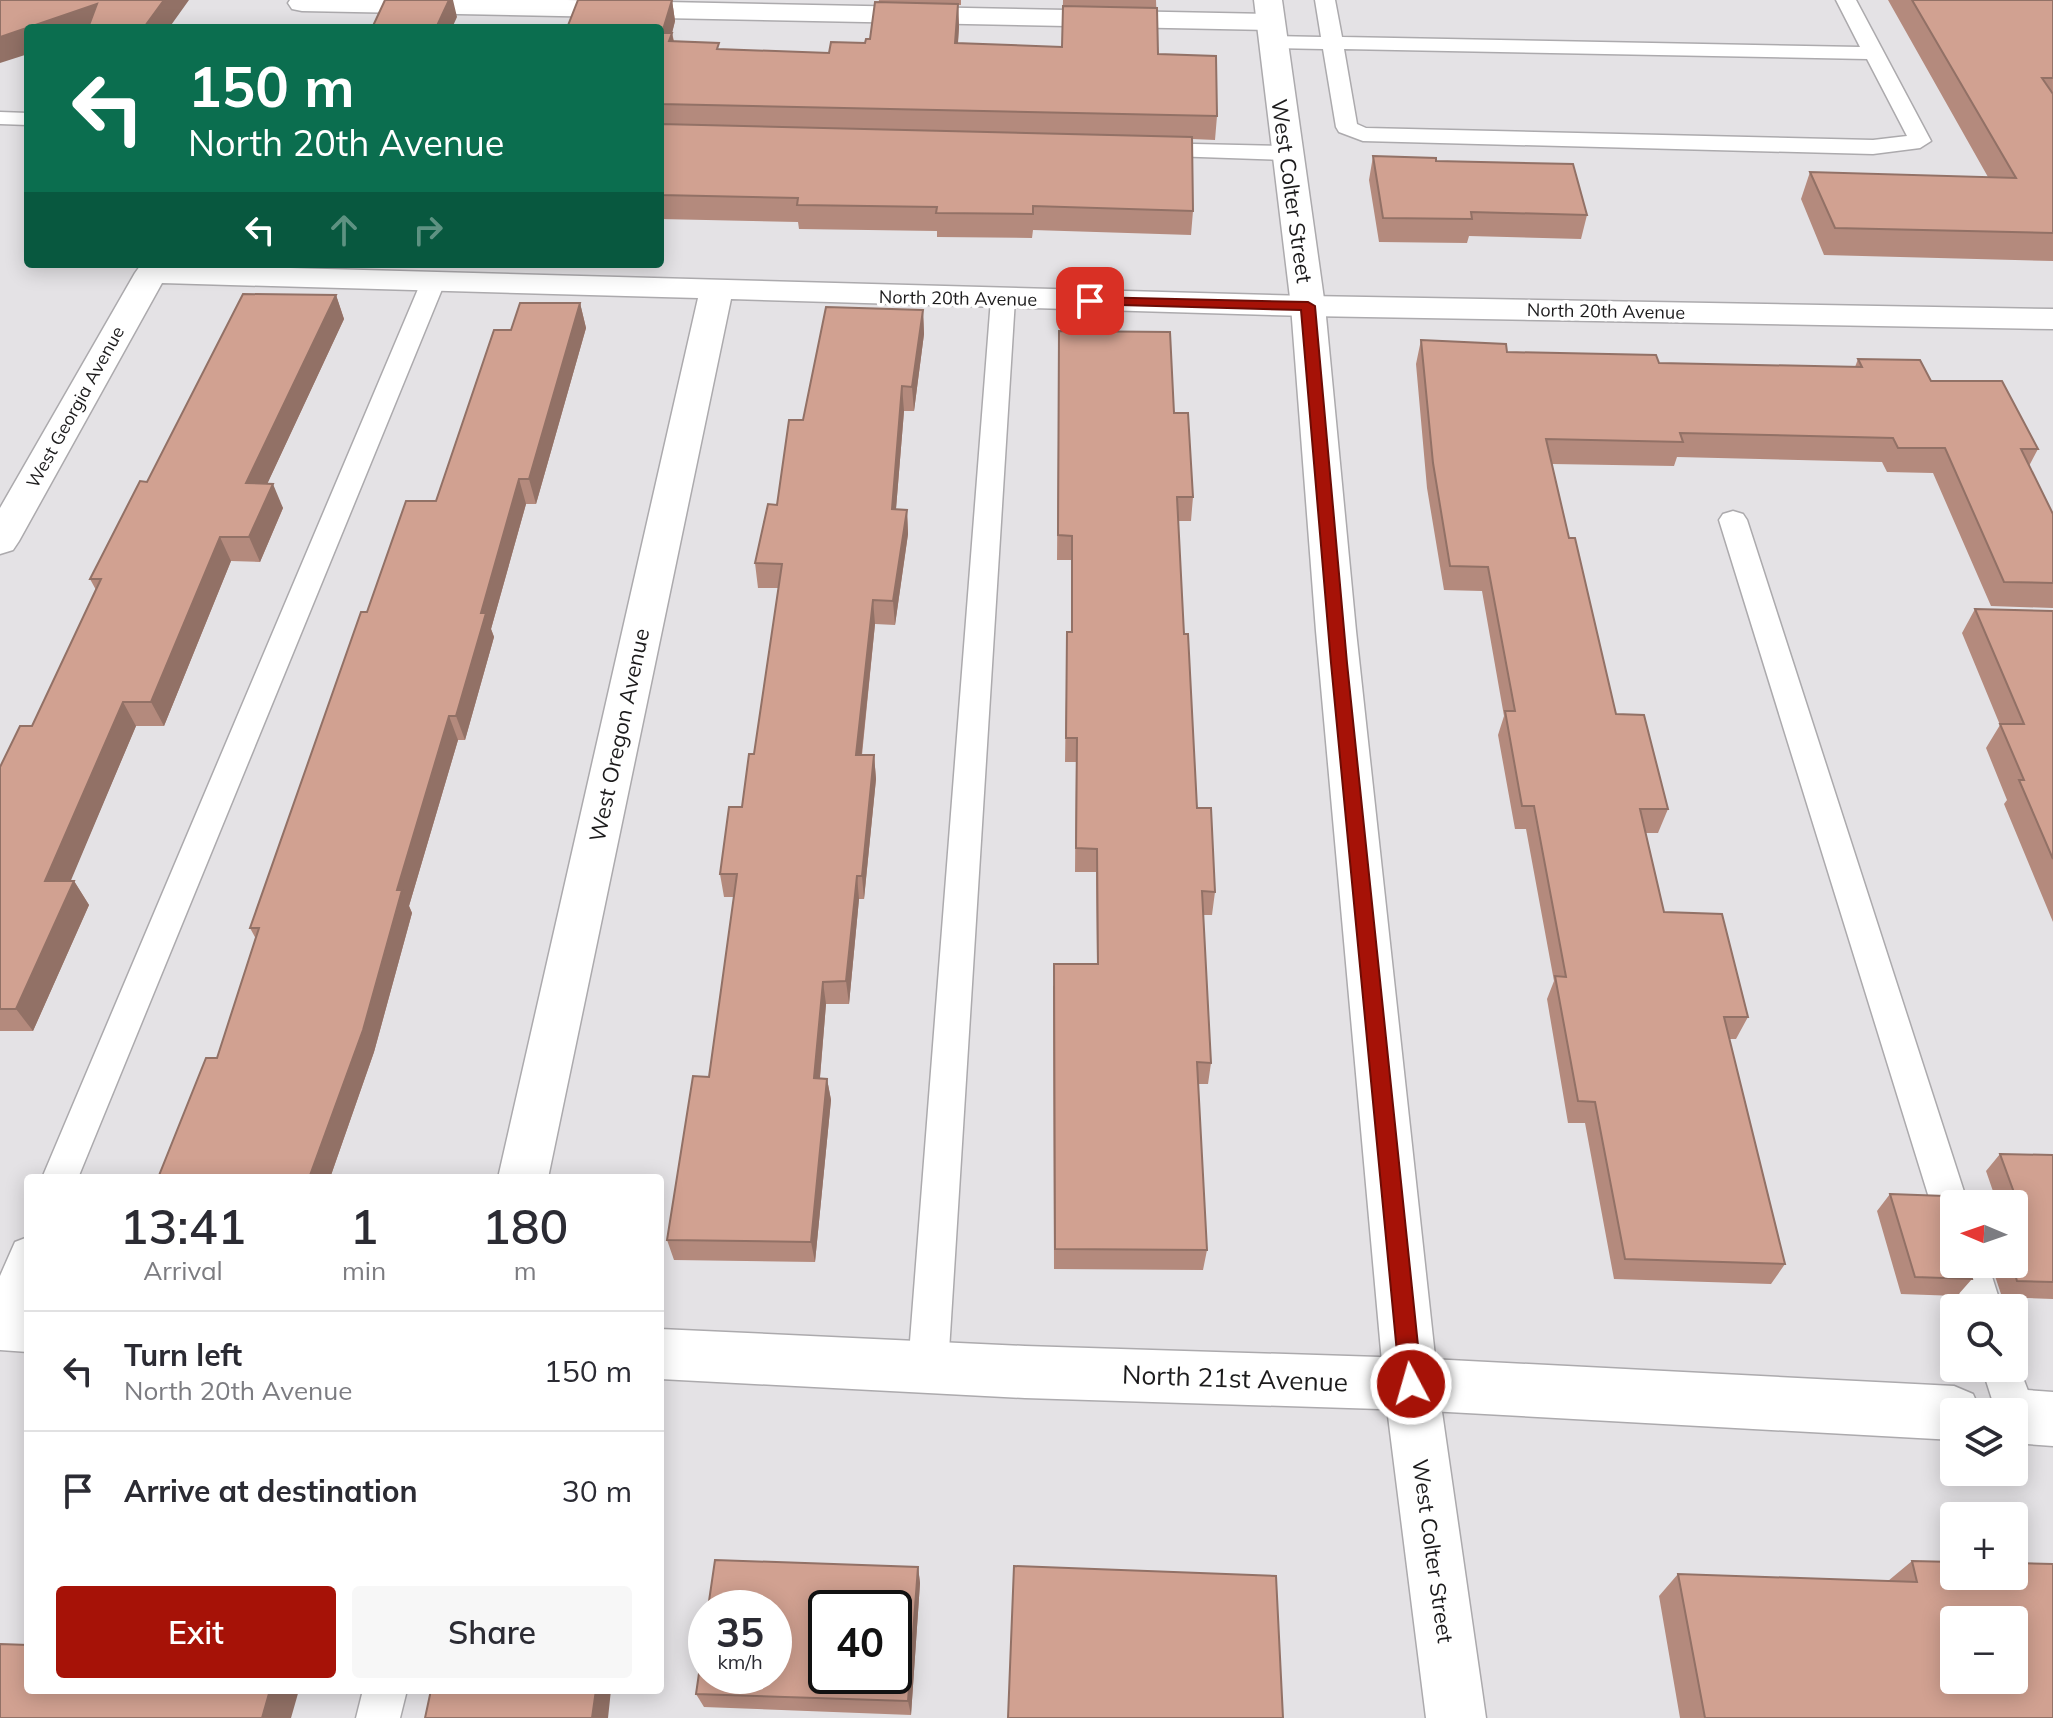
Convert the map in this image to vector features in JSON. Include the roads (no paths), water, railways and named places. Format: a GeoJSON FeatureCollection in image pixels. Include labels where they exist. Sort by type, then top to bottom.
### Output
{"type":"FeatureCollection","features":[{"type":"Feature","properties":{"kind":"street"},"geometry":{"type":"LineString","coordinates":[[303,2],[784,6],[1270,21]]}},
{"type":"Feature","properties":{"kind":"street","name":"West Colter Street"},"geometry":{"type":"LineString","coordinates":[[1270,21],[1308,306],[1339,663],[1411,1384],[1456,1718]]}},
{"type":"Feature","properties":{"kind":"street","name":"North 20th Avenue"},"geometry":{"type":"LineString","coordinates":[[151,273],[1003,299],[2044,319]]}},
{"type":"Feature","properties":{"kind":"street","name":"West Georgia Avenue"},"geometry":{"type":"LineString","coordinates":[[0,541],[151,273]]}},
{"type":"Feature","properties":{"kind":"street","name":"West Oregon Avenue"},"geometry":{"type":"LineString","coordinates":[[524,1174],[716,292]]}},
{"type":"Feature","properties":{"kind":"street"},"geometry":{"type":"LineString","coordinates":[[2044,319],[2053,351]]}},
{"type":"Feature","properties":{"kind":"street"},"geometry":{"type":"LineString","coordinates":[[0,1323],[24,1326]]}},
{"type":"Feature","properties":{"kind":"street","name":"North 21st Avenue"},"geometry":{"type":"LineString","coordinates":[[664,1354],[1411,1384],[1940,1412]]}},
{"type":"Feature","properties":{"kind":"lane"},"geometry":{"type":"LineString","coordinates":[[1325,0],[1347,127],[1363,134],[1873,147],[1920,141],[1846,0]]}},
{"type":"Feature","properties":{"kind":"lane"},"geometry":{"type":"LineString","coordinates":[[1270,21],[1334,43],[1876,53]]}},
{"type":"Feature","properties":{"kind":"lane"},"geometry":{"type":"LineString","coordinates":[[0,118],[24,119]]}},
{"type":"Feature","properties":{"kind":"lane"},"geometry":{"type":"LineString","coordinates":[[1121,149],[1287,153]]}},
{"type":"Feature","properties":{"kind":"lane"},"geometry":{"type":"LineString","coordinates":[[62,1174],[433,282]]}},
{"type":"Feature","properties":{"kind":"lane"},"geometry":{"type":"LineString","coordinates":[[928,1367],[1003,299]]}},
{"type":"Feature","properties":{"kind":"lane"},"geometry":{"type":"LineString","coordinates":[[1733,520],[1945,1190]]}},
{"type":"Feature","properties":{"kind":"lane"},"geometry":{"type":"LineString","coordinates":[[0,1323],[24,1264]]}},
{"type":"Feature","properties":{"kind":"lane"},"geometry":{"type":"LineString","coordinates":[[378,1718],[384,1694]]}}]}
